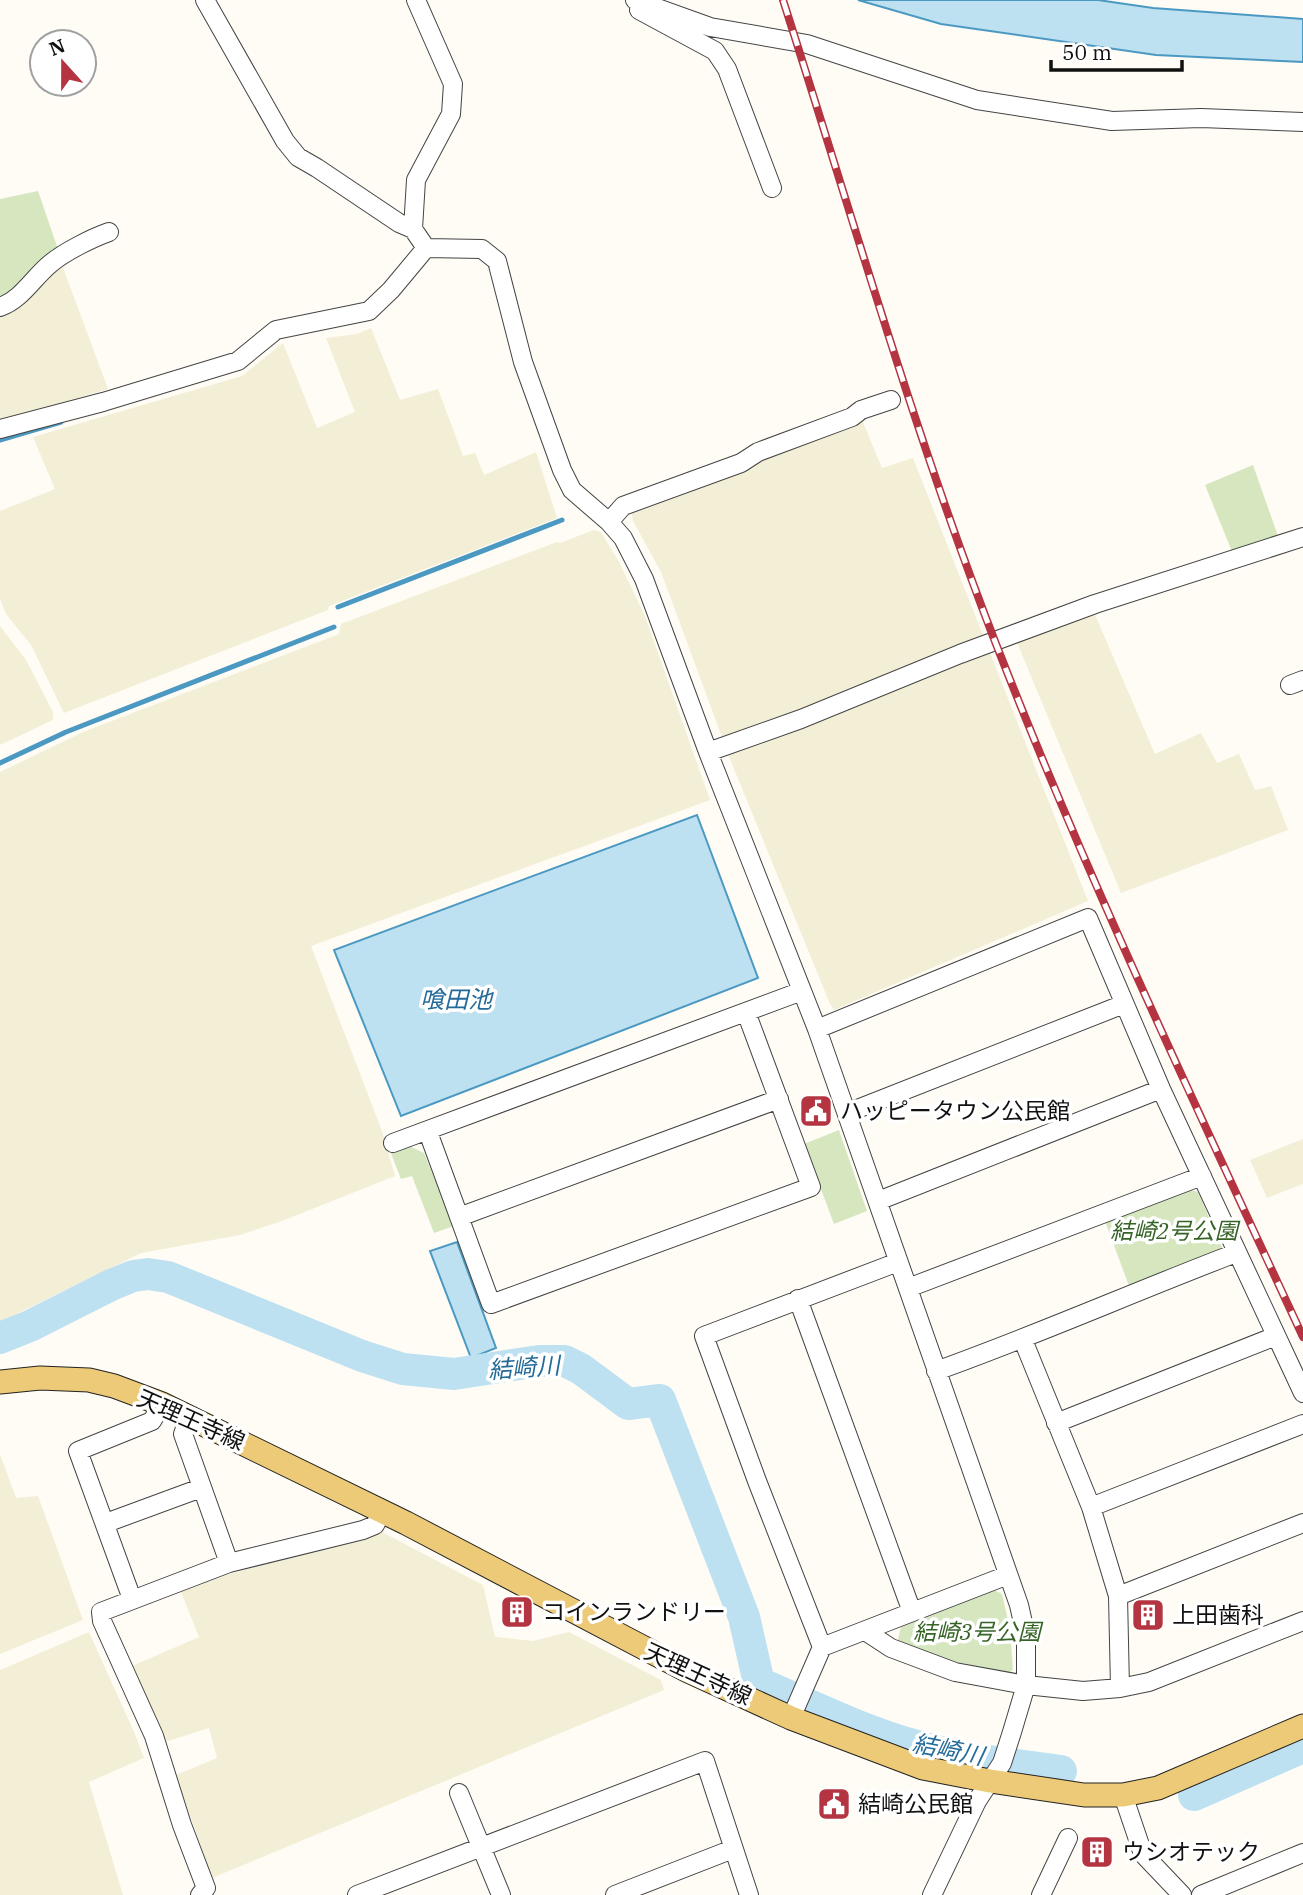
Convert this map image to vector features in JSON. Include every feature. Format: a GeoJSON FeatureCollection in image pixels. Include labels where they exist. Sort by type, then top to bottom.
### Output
{"type":"FeatureCollection","features":[{"type":"Feature","properties":{"kind":"main road","name":"天理王寺線"},"geometry":{"type":"LineString","coordinates":[[0,1382],[54,1378],[89,1380],[114,1386],[162,1404],[382,1511],[688,1671],[791,1718],[923,1768],[1084,1795],[1123,1796],[1158,1788],[1303,1726]]}},
{"type":"Feature","properties":{"kind":"street"},"geometry":{"type":"LineString","coordinates":[[205,0],[285,141],[298,157],[399,223],[413,229],[426,248]]}},
{"type":"Feature","properties":{"kind":"street"},"geometry":{"type":"LineString","coordinates":[[413,229],[416,180],[451,114],[453,84],[416,0]]}},
{"type":"Feature","properties":{"kind":"street"},"geometry":{"type":"LineString","coordinates":[[632,0],[710,27],[807,44],[978,100],[1112,121],[1201,118],[1303,122]]}},
{"type":"Feature","properties":{"kind":"street"},"geometry":{"type":"LineString","coordinates":[[632,0],[642,13],[715,51],[727,69],[772,188]]}},
{"type":"Feature","properties":{"kind":"street"},"geometry":{"type":"LineString","coordinates":[[0,307],[11,304],[62,255],[109,232]]}},
{"type":"Feature","properties":{"kind":"street"},"geometry":{"type":"LineString","coordinates":[[0,429],[103,402],[238,361],[276,330],[369,311],[391,290],[426,248]]}},
{"type":"Feature","properties":{"kind":"street"},"geometry":{"type":"LineString","coordinates":[[426,248],[482,249],[497,261],[523,362],[562,470],[572,490],[623,538],[644,579],[708,752],[817,1029],[1019,1605],[1026,1636],[1026,1685],[1002,1763],[977,1801],[932,1895]]}},
{"type":"Feature","properties":{"kind":"street"},"geometry":{"type":"LineString","coordinates":[[609,522],[623,506],[741,463],[758,452],[891,400]]}},
{"type":"Feature","properties":{"kind":"street"},"geometry":{"type":"LineString","coordinates":[[708,752],[801,719],[960,654],[1095,604],[1303,537]]}},
{"type":"Feature","properties":{"kind":"street"},"geometry":{"type":"LineString","coordinates":[[817,1029],[1088,918],[1161,1088],[1303,1393]]}},
{"type":"Feature","properties":{"kind":"street"},"geometry":{"type":"LineString","coordinates":[[393,1143],[802,991]]}},
{"type":"Feature","properties":{"kind":"street"},"geometry":{"type":"LineString","coordinates":[[847,1113],[1124,1004]]}},
{"type":"Feature","properties":{"kind":"street"},"geometry":{"type":"LineString","coordinates":[[428,1132],[491,1304],[799,1192],[811,1187],[746,1012]]}},
{"type":"Feature","properties":{"kind":"street"},"geometry":{"type":"LineString","coordinates":[[878,1201],[1161,1088]]}},
{"type":"Feature","properties":{"kind":"street"},"geometry":{"type":"LineString","coordinates":[[459,1217],[779,1099]]}},
{"type":"Feature","properties":{"kind":"street"},"geometry":{"type":"LineString","coordinates":[[908,1288],[1202,1177]]}},
{"type":"Feature","properties":{"kind":"street"},"geometry":{"type":"LineString","coordinates":[[936,1371],[1023,1340],[1131,1293],[1236,1253]]}},
{"type":"Feature","properties":{"kind":"street"},"geometry":{"type":"LineString","coordinates":[[791,1718],[822,1647],[704,1336],[898,1262]]}},
{"type":"Feature","properties":{"kind":"street"},"geometry":{"type":"LineString","coordinates":[[798,1299],[912,1612]]}},
{"type":"Feature","properties":{"kind":"street"},"geometry":{"type":"LineString","coordinates":[[1056,1423],[1276,1336]]}},
{"type":"Feature","properties":{"kind":"street"},"geometry":{"type":"LineString","coordinates":[[1023,1340],[1091,1507],[1118,1595],[1120,1688]]}},
{"type":"Feature","properties":{"kind":"street"},"geometry":{"type":"LineString","coordinates":[[132,1599],[78,1451],[152,1421],[162,1404]]}},
{"type":"Feature","properties":{"kind":"street"},"geometry":{"type":"LineString","coordinates":[[189,1417],[183,1434],[229,1563]]}},
{"type":"Feature","properties":{"kind":"street"},"geometry":{"type":"LineString","coordinates":[[1091,1507],[1303,1424]]}},
{"type":"Feature","properties":{"kind":"street"},"geometry":{"type":"LineString","coordinates":[[106,1523],[201,1488]]}},
{"type":"Feature","properties":{"kind":"street"},"geometry":{"type":"LineString","coordinates":[[200,1895],[206,1888],[182,1825],[154,1735],[102,1621],[101,1612],[229,1563],[363,1530],[375,1525],[382,1511]]}},
{"type":"Feature","properties":{"kind":"street"},"geometry":{"type":"LineString","coordinates":[[1118,1595],[1303,1523]]}},
{"type":"Feature","properties":{"kind":"street"},"geometry":{"type":"LineString","coordinates":[[822,1647],[1008,1575]]}},
{"type":"Feature","properties":{"kind":"street"},"geometry":{"type":"LineString","coordinates":[[865,1631],[891,1648],[955,1672],[1026,1685],[1083,1691],[1149,1682],[1303,1621]]}},
{"type":"Feature","properties":{"kind":"street"},"geometry":{"type":"LineString","coordinates":[[357,1895],[705,1761],[749,1895]]}},
{"type":"Feature","properties":{"kind":"street"},"geometry":{"type":"LineString","coordinates":[[459,1793],[501,1895]]}},
{"type":"Feature","properties":{"kind":"street"},"geometry":{"type":"LineString","coordinates":[[1123,1796],[1143,1854],[1182,1895]]}},
{"type":"Feature","properties":{"kind":"street"},"geometry":{"type":"LineString","coordinates":[[1041,1895],[1068,1838]]}},
{"type":"Feature","properties":{"kind":"street"},"geometry":{"type":"LineString","coordinates":[[615,1895],[733,1849]]}},
{"type":"Feature","properties":{"kind":"street"},"geometry":{"type":"LineString","coordinates":[[1200,1895],[1303,1853]]}},
{"type":"Feature","properties":{"kind":"shaded area"},"geometry":{"type":"Polygon","coordinates":[[[62,265],[108,389],[0,421],[0,315],[14,310],[62,265]]]}},
{"type":"Feature","properties":{"kind":"shaded area"},"geometry":{"type":"Polygon","coordinates":[[[371,328],[400,400],[438,389],[463,456],[475,453],[484,475],[536,452],[557,518],[64,713],[31,645],[6,614],[0,599],[0,511],[55,489],[33,437],[242,376],[283,343],[317,428],[355,412],[326,338],[357,334],[371,328]]]}},
{"type":"Feature","properties":{"kind":"shaded area"},"geometry":{"type":"Polygon","coordinates":[[[862,420],[882,468],[913,458],[1088,901],[834,1010],[732,764],[661,572],[633,521],[631,511],[750,467],[862,420]]]}},
{"type":"Feature","properties":{"kind":"shaded area"},"geometry":{"type":"Polygon","coordinates":[[[594,530],[601,532],[619,562],[645,616],[710,800],[311,946],[382,1131],[395,1176],[240,1235],[141,1253],[0,1322],[0,772],[83,732],[339,634],[341,624],[594,530]]]}},
{"type":"Feature","properties":{"kind":"shaded area"},"geometry":{"type":"Polygon","coordinates":[[[1093,610],[1155,754],[1201,733],[1217,763],[1239,754],[1255,790],[1271,786],[1288,830],[1121,893],[1016,640],[1093,610]]]}},
{"type":"Feature","properties":{"kind":"shaded area"},"geometry":{"type":"Polygon","coordinates":[[[0,626],[26,660],[53,712],[53,720],[0,745],[0,626]]]}},
{"type":"Feature","properties":{"kind":"shaded area"},"geometry":{"type":"Polygon","coordinates":[[[1303,1139],[1303,1184],[1267,1198],[1250,1160],[1303,1139]]]}},
{"type":"Feature","properties":{"kind":"shaded area"},"geometry":{"type":"Polygon","coordinates":[[[0,1454],[16,1498],[38,1496],[83,1620],[0,1654],[0,1454]]]}},
{"type":"Feature","properties":{"kind":"shaded area"},"geometry":{"type":"Polygon","coordinates":[[[382,1532],[483,1585],[495,1637],[533,1641],[569,1632],[661,1680],[664,1690],[212,1878],[176,1775],[217,1758],[209,1728],[165,1742],[132,1666],[199,1637],[181,1592],[223,1576],[382,1532]]]}},
{"type":"Feature","properties":{"kind":"shaded area"},"geometry":{"type":"Polygon","coordinates":[[[89,1632],[144,1758],[89,1782],[123,1895],[0,1895],[0,1670],[89,1632]]]}},
{"type":"Feature","properties":{"kind":"green space"},"geometry":{"type":"Polygon","coordinates":[[[38,191],[59,252],[0,302],[0,199],[38,191]]]}},
{"type":"Feature","properties":{"kind":"green space"},"geometry":{"type":"Polygon","coordinates":[[[1253,465],[1279,539],[1233,554],[1205,485],[1253,465]]]}},
{"type":"Feature","properties":{"kind":"green space"},"geometry":{"type":"Polygon","coordinates":[[[839,1130],[867,1211],[834,1224],[804,1144],[839,1130]]]}},
{"type":"Feature","properties":{"kind":"green space"},"geometry":{"type":"Polygon","coordinates":[[[407,1145],[424,1153],[454,1226],[434,1233],[412,1176],[401,1179],[390,1151],[407,1145]]]}},
{"type":"Feature","properties":{"kind":"green space","name":"結崎2号公園"},"geometry":{"type":"Polygon","coordinates":[[[1186,1189],[1198,1192],[1223,1250],[1129,1286],[1105,1221],[1186,1189]]]}},
{"type":"Feature","properties":{"kind":"green space","name":"結崎3号公園"},"geometry":{"type":"Polygon","coordinates":[[[994,1590],[1002,1594],[1010,1629],[1013,1670],[1008,1673],[952,1661],[897,1643],[901,1627],[994,1590]]]}},
{"type":"Feature","properties":{"kind":"water"},"geometry":{"type":"Polygon","coordinates":[[[858,0],[1098,0],[1153,8],[1303,19],[1303,62],[1156,55],[941,24],[858,0]]]}},
{"type":"Feature","properties":{"kind":"water","name":"喰田池"},"geometry":{"type":"Polygon","coordinates":[[[697,815],[758,978],[401,1116],[334,950],[697,815]]]}},
{"type":"Feature","properties":{"kind":"water"},"geometry":{"type":"Polygon","coordinates":[[[457,1242],[496,1348],[471,1358],[430,1251],[457,1242]]]}},
{"type":"Feature","properties":{"kind":"waterway"},"geometry":{"type":"LineString","coordinates":[[0,440],[61,422]]}},
{"type":"Feature","properties":{"kind":"waterway"},"geometry":{"type":"LineString","coordinates":[[338,607],[562,520]]}},
{"type":"Feature","properties":{"kind":"waterway"},"geometry":{"type":"LineString","coordinates":[[0,763],[66,732],[334,627]]}},
{"type":"Feature","properties":{"kind":"waterway","name":"結崎川"},"geometry":{"type":"LineString","coordinates":[[0,1338],[111,1285],[133,1276],[148,1274],[168,1277],[362,1356],[403,1369],[454,1374],[539,1361],[565,1361],[581,1369],[628,1404],[660,1400],[744,1617],[759,1683],[854,1725],[913,1745],[968,1758],[1061,1771]]}},
{"type":"Feature","properties":{"kind":"waterway","name":"結崎川"},"geometry":{"type":"LineString","coordinates":[[1194,1795],[1301,1748]]}},
{"type":"Feature","properties":{"kind":"railway"},"geometry":{"type":"LineString","coordinates":[[783,0],[911,404],[996,644],[1106,907],[1303,1337]]}},
{"type":"Feature","properties":{"kind":"place","name":"ハッピータウン公民館"},"geometry":{"type":"Point","coordinates":[816,1111]}},
{"type":"Feature","properties":{"kind":"place","name":"コインランドリー"},"geometry":{"type":"Point","coordinates":[517,1612]}},
{"type":"Feature","properties":{"kind":"place","name":"上田歯科"},"geometry":{"type":"Point","coordinates":[1148,1615]}},
{"type":"Feature","properties":{"kind":"place","name":"結崎公民館"},"geometry":{"type":"Point","coordinates":[834,1804]}},
{"type":"Feature","properties":{"kind":"place","name":"ウシオテック"},"geometry":{"type":"Point","coordinates":[1097,1852]}}]}
